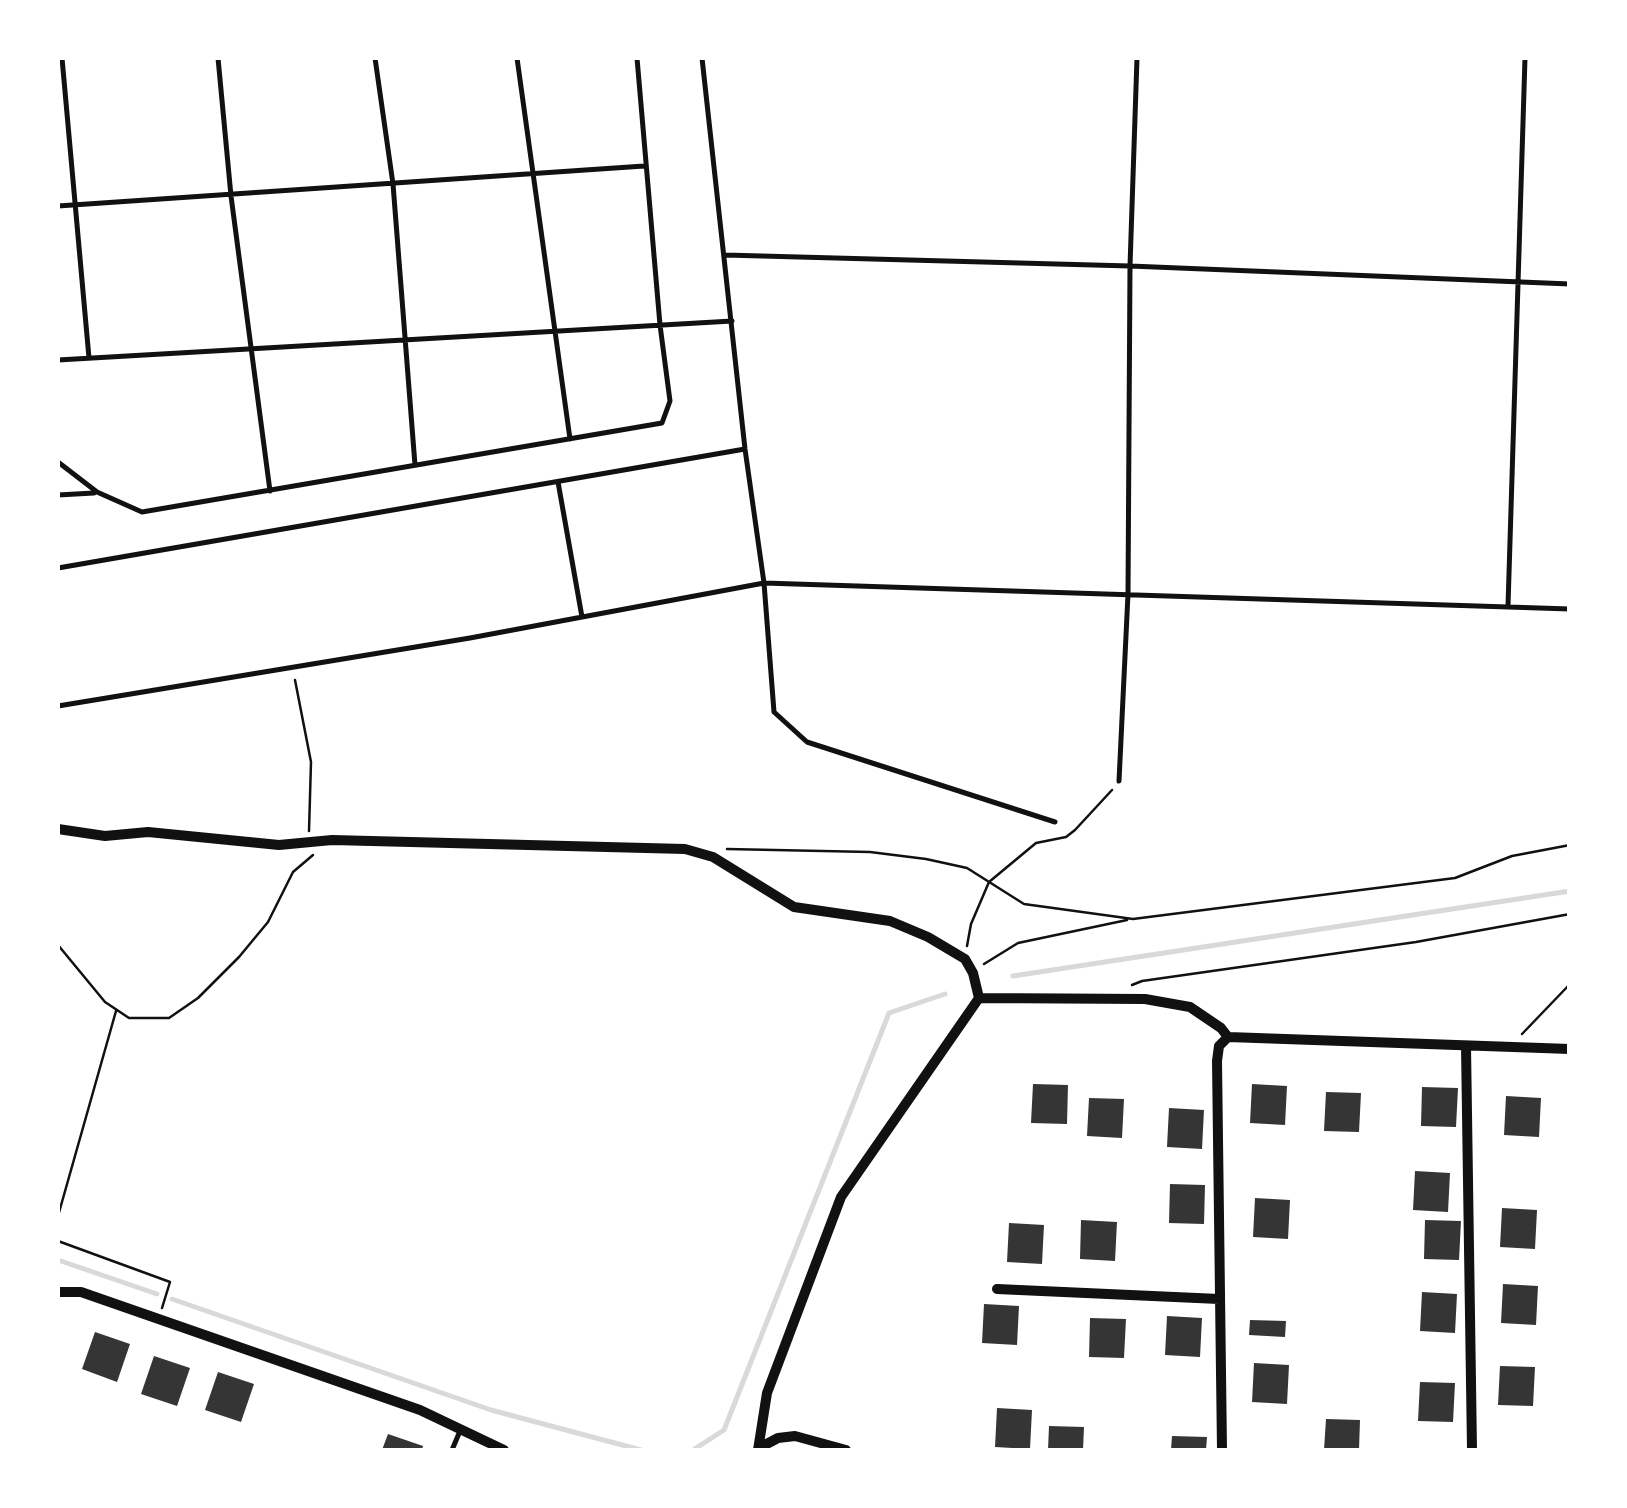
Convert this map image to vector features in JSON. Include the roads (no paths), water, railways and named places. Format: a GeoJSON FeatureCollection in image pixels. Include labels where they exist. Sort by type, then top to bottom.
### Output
{"type":"FeatureCollection","features":[{"type":"Feature","properties":{"kind":"street"},"geometry":{"type":"LineString","coordinates":[[58,829],[105,836],[148,832],[279,845],[332,840],[686,849],[713,857],[794,907],[890,921],[965,959],[973,972],[978,998],[841,1197],[767,1393],[759,1450]]}},
{"type":"Feature","properties":{"kind":"street"},"geometry":{"type":"LineString","coordinates":[[978,998],[1145,998],[1190,1006],[1228,1036],[1570,1048]]}},
{"type":"Feature","properties":{"kind":"street"},"geometry":{"type":"LineString","coordinates":[[1222,1450],[1217,1061],[1220,1046],[1228,1036]]}},
{"type":"Feature","properties":{"kind":"street"},"geometry":{"type":"LineString","coordinates":[[1466,1046],[1472,1450]]}},
{"type":"Feature","properties":{"kind":"street"},"geometry":{"type":"LineString","coordinates":[[997,1289],[1219,1299]]}},
{"type":"Feature","properties":{"kind":"street"},"geometry":{"type":"LineString","coordinates":[[58,1292],[81,1292],[420,1410],[504,1450]]}},
{"type":"Feature","properties":{"kind":"street"},"geometry":{"type":"LineString","coordinates":[[759,1450],[778,1438],[796,1436],[846,1450]]}},
{"type":"Feature","properties":{"kind":"lane"},"geometry":{"type":"LineString","coordinates":[[69,58],[62,58],[89,358]]}},
{"type":"Feature","properties":{"kind":"lane"},"geometry":{"type":"LineString","coordinates":[[218,58],[270,492]]}},
{"type":"Feature","properties":{"kind":"lane"},"geometry":{"type":"LineString","coordinates":[[374,58],[392,184],[415,465]]}},
{"type":"Feature","properties":{"kind":"lane"},"geometry":{"type":"LineString","coordinates":[[517,58],[570,439]]}},
{"type":"Feature","properties":{"kind":"lane"},"geometry":{"type":"LineString","coordinates":[[58,462],[97,492],[142,512],[662,423],[670,401],[644,166],[637,58]]}},
{"type":"Feature","properties":{"kind":"lane"},"geometry":{"type":"LineString","coordinates":[[702,58],[745,449],[764,583],[774,712],[807,742],[1055,822]]}},
{"type":"Feature","properties":{"kind":"lane"},"geometry":{"type":"LineString","coordinates":[[1120,781],[1128,594],[1130,266],[1137,58]]}},
{"type":"Feature","properties":{"kind":"lane"},"geometry":{"type":"LineString","coordinates":[[1508,606],[1525,58]]}},
{"type":"Feature","properties":{"kind":"lane"},"geometry":{"type":"LineString","coordinates":[[58,206],[644,166]]}},
{"type":"Feature","properties":{"kind":"lane"},"geometry":{"type":"LineString","coordinates":[[725,255],[1570,284]]}},
{"type":"Feature","properties":{"kind":"lane"},"geometry":{"type":"LineString","coordinates":[[58,360],[732,321]]}},
{"type":"Feature","properties":{"kind":"lane"},"geometry":{"type":"LineString","coordinates":[[58,568],[745,449]]}},
{"type":"Feature","properties":{"kind":"lane"},"geometry":{"type":"LineString","coordinates":[[558,482],[582,617]]}},
{"type":"Feature","properties":{"kind":"lane"},"geometry":{"type":"LineString","coordinates":[[58,495],[97,492]]}},
{"type":"Feature","properties":{"kind":"lane"},"geometry":{"type":"LineString","coordinates":[[58,706],[764,583],[1570,609]]}},
{"type":"Feature","properties":{"kind":"lane"},"geometry":{"type":"LineString","coordinates":[[452,1450],[461,1428]]}},
{"type":"Feature","properties":{"kind":"waterway"},"geometry":{"type":"LineString","coordinates":[[1013,976],[1570,891]]}},
{"type":"Feature","properties":{"kind":"waterway"},"geometry":{"type":"LineString","coordinates":[[693,1450],[724,1430],[889,1013],[945,994]]}},
{"type":"Feature","properties":{"kind":"waterway"},"geometry":{"type":"LineString","coordinates":[[58,1260],[157,1294]]}},
{"type":"Feature","properties":{"kind":"waterway"},"geometry":{"type":"LineString","coordinates":[[172,1299],[491,1410],[641,1450]]}}]}
